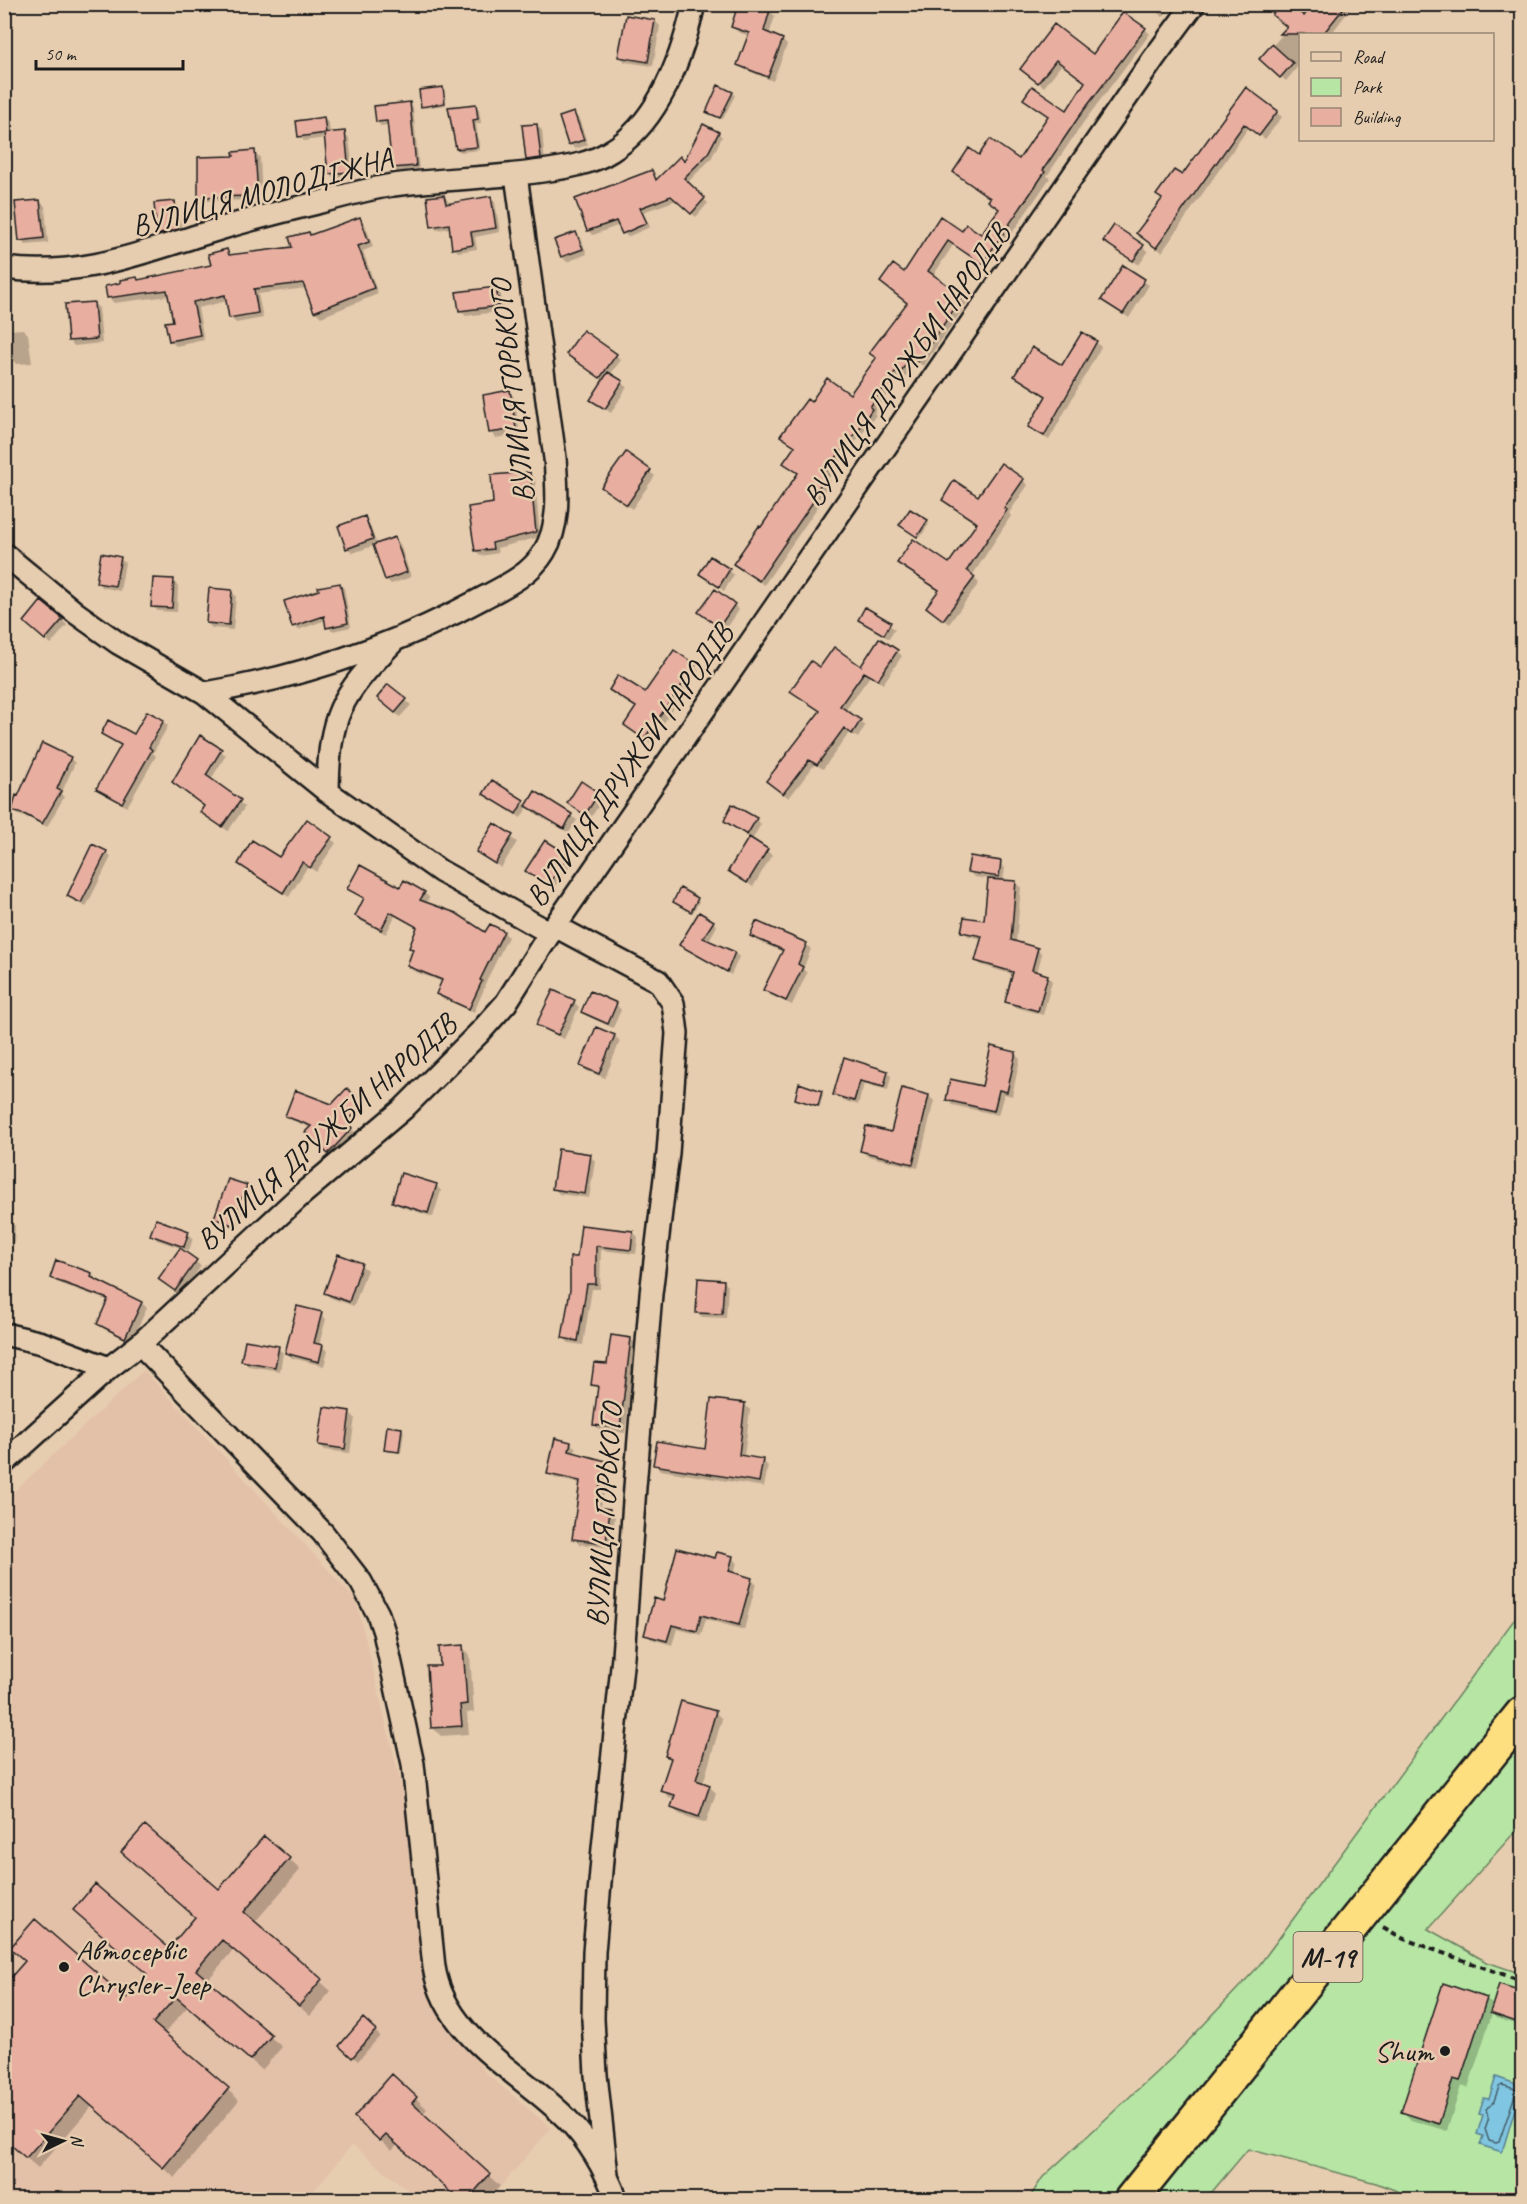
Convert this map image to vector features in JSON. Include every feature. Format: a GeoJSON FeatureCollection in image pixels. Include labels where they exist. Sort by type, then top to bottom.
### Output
{"type":"FeatureCollection","features":[{"type":"Feature","properties":{"kind":"highway","name":"М-19"},"geometry":{"type":"LineString","coordinates":[[1131,2199],[1522,1714]]}},
{"type":"Feature","properties":{"kind":"street","name":"ВУЛИЦЯ МОЛОДІЖНА"},"geometry":{"type":"LineString","coordinates":[[4,268],[42,272],[105,264],[246,221],[363,191],[400,184],[563,168],[589,161],[610,152],[628,139],[641,125],[662,92],[685,36],[694,4]]}},
{"type":"Feature","properties":{"kind":"street","name":"ВУЛИЦЯ ДРУЖБИ НАРОДІВ"},"geometry":{"type":"LineString","coordinates":[[4,1463],[109,1368],[140,1344],[301,1195],[403,1109],[506,1003],[552,929],[1114,116],[1194,4]]}},
{"type":"Feature","properties":{"kind":"street","name":"ВУЛИЦЯ ГОРЬКОГО"},"geometry":{"type":"LineString","coordinates":[[205,693],[288,676],[395,639],[467,607],[521,576],[537,562],[544,551],[553,530],[557,503],[555,458],[516,174]]}},
{"type":"Feature","properties":{"kind":"street","name":"ВУЛИЦЯ ГОРЬКОГО"},"geometry":{"type":"LineString","coordinates":[[4,554],[76,613],[118,643],[205,693],[328,792],[440,871],[658,981],[673,1003],[677,1033],[668,1153],[651,1294],[623,1657],[594,1952],[593,2019],[596,2075],[607,2175]]}},
{"type":"Feature","properties":{"kind":"street"},"geometry":{"type":"LineString","coordinates":[[328,792],[328,754],[338,712],[361,675],[395,639]]}},
{"type":"Feature","properties":{"kind":"street"},"geometry":{"type":"LineString","coordinates":[[4,1334],[42,1343],[109,1368]]}},
{"type":"Feature","properties":{"kind":"street"},"geometry":{"type":"LineString","coordinates":[[140,1344],[323,1533],[351,1567],[370,1597],[384,1632],[413,1764],[434,1967],[443,2000],[461,2026],[478,2044],[541,2095],[578,2130],[599,2159],[617,2199]]}},
{"type":"Feature","properties":{"kind":"path"},"geometry":{"type":"LineString","coordinates":[[1364,1912],[1383,1927],[1404,1939],[1522,1981]]}},
{"type":"Feature","properties":{"kind":"shaded area"},"geometry":{"type":"Polygon","coordinates":[[[144,1370],[356,1600],[401,1784],[430,1998],[485,2072],[551,2128],[490,2199],[419,2199],[352,2145],[307,2199],[177,2200],[173,2196],[170,2200],[5,2200],[5,1500],[144,1370]]]}},
{"type":"Feature","properties":{"kind":"green space"},"geometry":{"type":"Polygon","coordinates":[[[1522,1609],[1522,1824],[1428,1929],[1487,1962],[1522,1974],[1522,2199],[1418,2199],[1376,2183],[1248,2149],[1206,2199],[1028,2200],[1043,2177],[1176,2054],[1257,1968],[1522,1609]]]}},
{"type":"Feature","properties":{"kind":"water"},"geometry":{"type":"Polygon","coordinates":[[[1496,2077],[1522,2086],[1502,2152],[1480,2145],[1483,2136],[1477,2134],[1483,2115],[1479,2114],[1484,2098],[1489,2099],[1496,2077]]]}},
{"type":"Feature","properties":{"kind":"building"},"geometry":{"type":"Polygon","coordinates":[[[738,4],[753,4],[770,10],[764,31],[783,39],[768,77],[737,65],[749,33],[731,27],[738,4]]]}},
{"type":"Feature","properties":{"kind":"building"},"geometry":{"type":"Polygon","coordinates":[[[1281,4],[1290,4],[1304,16],[1313,4],[1347,4],[1324,33],[1280,34],[1287,27],[1272,15],[1281,4]]]}},
{"type":"Feature","properties":{"kind":"building"},"geometry":{"type":"Polygon","coordinates":[[[1123,12],[1146,28],[1078,118],[1043,170],[1045,172],[982,264],[948,241],[928,271],[963,296],[918,362],[911,357],[899,374],[895,372],[870,407],[872,409],[861,426],[824,473],[827,475],[812,497],[815,499],[759,581],[733,564],[798,473],[783,463],[795,446],[780,436],[807,399],[811,402],[827,378],[850,394],[876,358],[869,353],[907,303],[880,282],[893,264],[904,272],[940,216],[962,231],[966,224],[981,234],[999,209],[988,201],[990,198],[953,172],[969,148],[979,155],[990,139],[1019,159],[1048,116],[1023,99],[1032,86],[1067,110],[1085,82],[1056,60],[1038,83],[1020,69],[1054,24],[1093,54],[1123,12]]]}},
{"type":"Feature","properties":{"kind":"building"},"geometry":{"type":"Polygon","coordinates":[[[626,15],[655,20],[648,62],[618,57],[626,15]]]}},
{"type":"Feature","properties":{"kind":"building"},"geometry":{"type":"Polygon","coordinates":[[[1272,44],[1293,63],[1280,78],[1259,59],[1272,44]]]}},
{"type":"Feature","properties":{"kind":"building"},"geometry":{"type":"Polygon","coordinates":[[[718,85],[733,92],[720,118],[706,112],[718,85]]]}},
{"type":"Feature","properties":{"kind":"building"},"geometry":{"type":"Polygon","coordinates":[[[443,87],[445,103],[421,107],[419,90],[443,87]]]}},
{"type":"Feature","properties":{"kind":"building"},"geometry":{"type":"Polygon","coordinates":[[[1246,87],[1278,111],[1259,136],[1244,124],[1156,248],[1136,233],[1162,199],[1156,195],[1174,170],[1182,175],[1246,87]]]}},
{"type":"Feature","properties":{"kind":"building"},"geometry":{"type":"Polygon","coordinates":[[[410,102],[416,166],[392,168],[387,121],[376,122],[374,106],[410,102]]]}},
{"type":"Feature","properties":{"kind":"building"},"geometry":{"type":"Polygon","coordinates":[[[476,104],[478,119],[473,120],[477,147],[456,149],[448,107],[476,104]]]}},
{"type":"Feature","properties":{"kind":"building"},"geometry":{"type":"Polygon","coordinates":[[[574,112],[584,140],[568,145],[559,117],[574,112]]]}},
{"type":"Feature","properties":{"kind":"building"},"geometry":{"type":"Polygon","coordinates":[[[324,117],[326,133],[298,137],[296,121],[324,117]]]}},
{"type":"Feature","properties":{"kind":"building"},"geometry":{"type":"Polygon","coordinates":[[[537,124],[541,158],[526,160],[522,125],[537,124]]]}},
{"type":"Feature","properties":{"kind":"building"},"geometry":{"type":"Polygon","coordinates":[[[703,124],[719,132],[707,155],[684,178],[705,198],[691,214],[671,196],[640,208],[647,223],[622,234],[616,221],[587,231],[575,199],[652,170],[656,180],[680,156],[684,161],[703,124]]]}},
{"type":"Feature","properties":{"kind":"building"},"geometry":{"type":"Polygon","coordinates":[[[345,131],[349,172],[328,174],[324,133],[345,131]]]}},
{"type":"Feature","properties":{"kind":"building"},"geometry":{"type":"Polygon","coordinates":[[[255,150],[258,196],[198,197],[198,157],[234,156],[233,152],[255,150]]]}},
{"type":"Feature","properties":{"kind":"building"},"geometry":{"type":"Polygon","coordinates":[[[444,195],[446,204],[491,196],[496,228],[471,232],[473,245],[452,249],[449,224],[431,227],[427,197],[444,195]]]}},
{"type":"Feature","properties":{"kind":"building"},"geometry":{"type":"Polygon","coordinates":[[[40,200],[44,238],[19,241],[15,202],[40,200]]]}},
{"type":"Feature","properties":{"kind":"building"},"geometry":{"type":"Polygon","coordinates":[[[175,201],[178,229],[157,235],[154,203],[175,201]]]}},
{"type":"Feature","properties":{"kind":"building"},"geometry":{"type":"Polygon","coordinates":[[[360,217],[369,242],[358,246],[374,288],[314,312],[303,283],[254,289],[258,313],[229,318],[225,295],[193,302],[200,335],[169,341],[165,322],[173,321],[167,290],[107,298],[105,286],[120,283],[120,280],[137,277],[138,280],[211,265],[208,254],[227,249],[229,255],[292,247],[289,237],[309,232],[310,235],[360,217]]]}},
{"type":"Feature","properties":{"kind":"building"},"geometry":{"type":"Polygon","coordinates":[[[1114,225],[1144,245],[1133,261],[1103,241],[1114,225]]]}},
{"type":"Feature","properties":{"kind":"building"},"geometry":{"type":"Polygon","coordinates":[[[576,232],[583,249],[561,257],[554,240],[576,232]]]}},
{"type":"Feature","properties":{"kind":"building"},"geometry":{"type":"Polygon","coordinates":[[[1123,265],[1145,279],[1123,314],[1101,300],[1123,265]]]}},
{"type":"Feature","properties":{"kind":"building"},"geometry":{"type":"Polygon","coordinates":[[[496,287],[499,306],[459,311],[456,292],[496,287]]]}},
{"type":"Feature","properties":{"kind":"building"},"geometry":{"type":"Polygon","coordinates":[[[94,302],[97,339],[68,341],[65,304],[94,302]]]}},
{"type":"Feature","properties":{"kind":"building"},"geometry":{"type":"Polygon","coordinates":[[[583,330],[617,354],[600,378],[566,354],[583,330]]]}},
{"type":"Feature","properties":{"kind":"building"},"geometry":{"type":"Polygon","coordinates":[[[1082,332],[1097,341],[1044,436],[1028,427],[1046,396],[1014,376],[1032,347],[1062,365],[1082,332]]]}},
{"type":"Feature","properties":{"kind":"building"},"geometry":{"type":"Polygon","coordinates":[[[608,372],[623,381],[605,409],[590,400],[608,372]]]}},
{"type":"Feature","properties":{"kind":"building"},"geometry":{"type":"Polygon","coordinates":[[[510,390],[516,429],[489,433],[483,395],[510,390]]]}},
{"type":"Feature","properties":{"kind":"building"},"geometry":{"type":"Polygon","coordinates":[[[626,452],[651,470],[627,505],[601,487],[626,452]]]}},
{"type":"Feature","properties":{"kind":"building"},"geometry":{"type":"Polygon","coordinates":[[[1001,463],[1024,479],[1004,508],[1007,510],[967,570],[975,577],[943,620],[926,607],[939,590],[897,563],[913,539],[949,563],[977,523],[942,500],[954,480],[978,496],[1001,463]]]}},
{"type":"Feature","properties":{"kind":"building"},"geometry":{"type":"Polygon","coordinates":[[[530,472],[536,532],[492,543],[493,549],[475,551],[468,507],[493,503],[491,475],[530,472]]]}},
{"type":"Feature","properties":{"kind":"building"},"geometry":{"type":"Polygon","coordinates":[[[910,509],[928,520],[917,537],[899,525],[910,509]]]}},
{"type":"Feature","properties":{"kind":"building"},"geometry":{"type":"Polygon","coordinates":[[[365,516],[373,539],[346,549],[338,526],[365,516]]]}},
{"type":"Feature","properties":{"kind":"building"},"geometry":{"type":"Polygon","coordinates":[[[395,537],[407,572],[385,580],[373,545],[395,537]]]}},
{"type":"Feature","properties":{"kind":"building"},"geometry":{"type":"Polygon","coordinates":[[[101,553],[121,557],[115,586],[96,583],[101,553]]]}},
{"type":"Feature","properties":{"kind":"building"},"geometry":{"type":"Polygon","coordinates":[[[710,556],[730,569],[719,587],[699,574],[710,556]]]}},
{"type":"Feature","properties":{"kind":"building"},"geometry":{"type":"Polygon","coordinates":[[[153,578],[174,579],[172,608],[151,607],[153,578]]]}},
{"type":"Feature","properties":{"kind":"building"},"geometry":{"type":"Polygon","coordinates":[[[340,583],[348,623],[326,628],[324,616],[292,627],[284,601],[319,590],[318,587],[340,583]]]}},
{"type":"Feature","properties":{"kind":"building"},"geometry":{"type":"Polygon","coordinates":[[[209,588],[232,590],[229,625],[206,623],[209,588]]]}},
{"type":"Feature","properties":{"kind":"building"},"geometry":{"type":"Polygon","coordinates":[[[715,589],[735,604],[719,627],[698,612],[715,589]]]}},
{"type":"Feature","properties":{"kind":"building"},"geometry":{"type":"Polygon","coordinates":[[[41,601],[63,619],[45,640],[24,622],[41,601]]]}},
{"type":"Feature","properties":{"kind":"building"},"geometry":{"type":"Polygon","coordinates":[[[865,607],[891,622],[884,635],[858,620],[865,607]]]}},
{"type":"Feature","properties":{"kind":"building"},"geometry":{"type":"Polygon","coordinates":[[[879,638],[898,650],[878,680],[864,672],[840,706],[861,720],[852,734],[844,728],[817,765],[809,760],[783,794],[766,781],[820,711],[790,691],[811,661],[820,667],[834,647],[861,666],[879,638]]]}},
{"type":"Feature","properties":{"kind":"building"},"geometry":{"type":"Polygon","coordinates":[[[674,650],[696,665],[644,739],[624,725],[636,707],[609,690],[618,675],[645,692],[674,650]]]}},
{"type":"Feature","properties":{"kind":"building"},"geometry":{"type":"Polygon","coordinates":[[[388,684],[407,699],[395,713],[377,698],[388,684]]]}},
{"type":"Feature","properties":{"kind":"building"},"geometry":{"type":"Polygon","coordinates":[[[147,711],[164,720],[149,747],[152,750],[122,803],[96,789],[121,745],[101,734],[108,720],[134,734],[147,711]]]}},
{"type":"Feature","properties":{"kind":"building"},"geometry":{"type":"Polygon","coordinates":[[[200,735],[222,749],[206,775],[241,800],[222,827],[200,812],[204,806],[172,782],[200,735]]]}},
{"type":"Feature","properties":{"kind":"building"},"geometry":{"type":"Polygon","coordinates":[[[42,743],[71,757],[57,789],[61,791],[42,824],[26,815],[12,811],[16,795],[18,796],[42,743]]]}},
{"type":"Feature","properties":{"kind":"building"},"geometry":{"type":"Polygon","coordinates":[[[492,780],[524,800],[516,814],[483,794],[492,780]]]}},
{"type":"Feature","properties":{"kind":"building"},"geometry":{"type":"Polygon","coordinates":[[[581,781],[599,793],[585,815],[567,803],[581,781]]]}},
{"type":"Feature","properties":{"kind":"building"},"geometry":{"type":"Polygon","coordinates":[[[535,791],[572,814],[564,829],[526,806],[535,791]]]}},
{"type":"Feature","properties":{"kind":"building"},"geometry":{"type":"Polygon","coordinates":[[[732,804],[757,818],[747,835],[724,821],[732,804]]]}},
{"type":"Feature","properties":{"kind":"building"},"geometry":{"type":"Polygon","coordinates":[[[307,819],[332,837],[310,868],[302,862],[283,893],[238,864],[252,840],[279,857],[307,819]]]}},
{"type":"Feature","properties":{"kind":"building"},"geometry":{"type":"Polygon","coordinates":[[[494,823],[513,835],[495,864],[476,852],[494,823]]]}},
{"type":"Feature","properties":{"kind":"building"},"geometry":{"type":"Polygon","coordinates":[[[749,837],[768,849],[747,883],[728,871],[749,837]]]}},
{"type":"Feature","properties":{"kind":"building"},"geometry":{"type":"Polygon","coordinates":[[[545,840],[569,855],[548,886],[525,871],[545,840]]]}},
{"type":"Feature","properties":{"kind":"building"},"geometry":{"type":"Polygon","coordinates":[[[92,844],[107,851],[81,903],[67,896],[92,844]]]}},
{"type":"Feature","properties":{"kind":"building"},"geometry":{"type":"Polygon","coordinates":[[[970,856],[1001,861],[999,877],[967,872],[970,856]]]}},
{"type":"Feature","properties":{"kind":"building"},"geometry":{"type":"Polygon","coordinates":[[[360,865],[400,887],[404,880],[425,892],[420,900],[456,913],[485,932],[490,924],[504,931],[480,980],[482,981],[469,1009],[436,994],[442,980],[407,966],[413,949],[409,948],[417,927],[390,912],[381,930],[355,916],[364,898],[347,889],[360,865]]]}},
{"type":"Feature","properties":{"kind":"building"},"geometry":{"type":"Polygon","coordinates":[[[988,879],[1016,881],[1011,940],[1038,948],[1032,970],[1048,975],[1038,1011],[1005,1002],[1013,972],[975,961],[982,936],[961,932],[964,917],[984,920],[988,879]]]}},
{"type":"Feature","properties":{"kind":"building"},"geometry":{"type":"Polygon","coordinates":[[[680,888],[698,898],[691,912],[673,902],[680,888]]]}},
{"type":"Feature","properties":{"kind":"building"},"geometry":{"type":"Polygon","coordinates":[[[699,912],[714,921],[703,938],[735,952],[727,972],[679,945],[699,912]]]}},
{"type":"Feature","properties":{"kind":"building"},"geometry":{"type":"Polygon","coordinates":[[[756,921],[807,943],[798,964],[803,967],[786,1001],[763,990],[783,950],[750,936],[756,921]]]}},
{"type":"Feature","properties":{"kind":"building"},"geometry":{"type":"Polygon","coordinates":[[[553,990],[575,1000],[558,1035],[536,1025],[553,990]]]}},
{"type":"Feature","properties":{"kind":"building"},"geometry":{"type":"Polygon","coordinates":[[[590,991],[617,1003],[608,1024],[581,1012],[590,991]]]}},
{"type":"Feature","properties":{"kind":"building"},"geometry":{"type":"Polygon","coordinates":[[[596,1027],[615,1035],[599,1074],[580,1066],[596,1027]]]}},
{"type":"Feature","properties":{"kind":"building"},"geometry":{"type":"Polygon","coordinates":[[[991,1046],[1016,1052],[1007,1092],[999,1090],[994,1111],[946,1100],[950,1079],[982,1086],[991,1046]]]}},
{"type":"Feature","properties":{"kind":"building"},"geometry":{"type":"Polygon","coordinates":[[[844,1057],[888,1071],[884,1087],[860,1081],[854,1101],[833,1095],[844,1057]]]}},
{"type":"Feature","properties":{"kind":"building"},"geometry":{"type":"Polygon","coordinates":[[[799,1083],[822,1091],[818,1106],[795,1099],[799,1083]]]}},
{"type":"Feature","properties":{"kind":"building"},"geometry":{"type":"Polygon","coordinates":[[[347,1088],[364,1104],[347,1122],[352,1128],[328,1154],[305,1132],[311,1126],[285,1116],[295,1090],[332,1104],[347,1088]]]}},
{"type":"Feature","properties":{"kind":"building"},"geometry":{"type":"Polygon","coordinates":[[[902,1088],[929,1095],[913,1164],[860,1151],[866,1126],[891,1132],[902,1088]]]}},
{"type":"Feature","properties":{"kind":"building"},"geometry":{"type":"Polygon","coordinates":[[[558,1149],[591,1154],[585,1194],[552,1189],[558,1149]]]}},
{"type":"Feature","properties":{"kind":"building"},"geometry":{"type":"Polygon","coordinates":[[[401,1173],[437,1184],[428,1213],[392,1202],[401,1173]]]}},
{"type":"Feature","properties":{"kind":"building"},"geometry":{"type":"Polygon","coordinates":[[[228,1179],[247,1185],[232,1225],[214,1218],[228,1179]]]}},
{"type":"Feature","properties":{"kind":"building"},"geometry":{"type":"Polygon","coordinates":[[[156,1219],[189,1231],[184,1247],[150,1235],[156,1219]]]}},
{"type":"Feature","properties":{"kind":"building"},"geometry":{"type":"Polygon","coordinates":[[[581,1225],[633,1231],[631,1250],[596,1246],[596,1284],[587,1284],[578,1341],[562,1338],[570,1290],[570,1257],[577,1257],[581,1225]]]}},
{"type":"Feature","properties":{"kind":"building"},"geometry":{"type":"Polygon","coordinates":[[[180,1248],[197,1260],[175,1291],[158,1279],[180,1248]]]}},
{"type":"Feature","properties":{"kind":"building"},"geometry":{"type":"Polygon","coordinates":[[[338,1254],[362,1263],[349,1302],[324,1293],[338,1254]]]}},
{"type":"Feature","properties":{"kind":"building"},"geometry":{"type":"Polygon","coordinates":[[[56,1260],[92,1273],[91,1277],[142,1302],[125,1338],[97,1324],[108,1299],[50,1278],[56,1260]]]}},
{"type":"Feature","properties":{"kind":"building"},"geometry":{"type":"Polygon","coordinates":[[[698,1278],[724,1280],[722,1314],[696,1313],[698,1278]]]}},
{"type":"Feature","properties":{"kind":"building"},"geometry":{"type":"Polygon","coordinates":[[[297,1306],[322,1312],[314,1343],[323,1345],[319,1362],[285,1353],[297,1306]]]}},
{"type":"Feature","properties":{"kind":"building"},"geometry":{"type":"Polygon","coordinates":[[[611,1335],[631,1338],[620,1428],[593,1425],[598,1386],[591,1385],[594,1363],[607,1364],[611,1335]]]}},
{"type":"Feature","properties":{"kind":"building"},"geometry":{"type":"Polygon","coordinates":[[[245,1340],[279,1346],[275,1367],[241,1361],[245,1340]]]}},
{"type":"Feature","properties":{"kind":"building"},"geometry":{"type":"Polygon","coordinates":[[[711,1399],[745,1403],[739,1455],[763,1459],[759,1482],[653,1465],[657,1441],[705,1449],[711,1399]]]}},
{"type":"Feature","properties":{"kind":"building"},"geometry":{"type":"Polygon","coordinates":[[[324,1407],[350,1411],[345,1449],[318,1445],[324,1407]]]}},
{"type":"Feature","properties":{"kind":"building"},"geometry":{"type":"Polygon","coordinates":[[[387,1426],[402,1428],[399,1452],[384,1450],[387,1426]]]}},
{"type":"Feature","properties":{"kind":"building"},"geometry":{"type":"Polygon","coordinates":[[[555,1438],[571,1442],[569,1451],[606,1461],[595,1507],[610,1509],[606,1543],[572,1539],[580,1481],[547,1474],[555,1438]]]}},
{"type":"Feature","properties":{"kind":"building"},"geometry":{"type":"Polygon","coordinates":[[[677,1548],[715,1558],[717,1552],[733,1556],[729,1571],[752,1578],[739,1625],[701,1615],[697,1631],[672,1625],[667,1641],[644,1635],[654,1598],[663,1601],[677,1548]]]}},
{"type":"Feature","properties":{"kind":"building"},"geometry":{"type":"Polygon","coordinates":[[[463,1645],[467,1704],[460,1705],[462,1726],[431,1728],[427,1666],[440,1666],[439,1647],[463,1645]]]}},
{"type":"Feature","properties":{"kind":"building"},"geometry":{"type":"Polygon","coordinates":[[[681,1701],[716,1711],[696,1780],[710,1785],[699,1817],[671,1807],[675,1795],[660,1791],[671,1758],[665,1756],[681,1701]]]}},
{"type":"Feature","properties":{"kind":"building"},"geometry":{"type":"Polygon","coordinates":[[[145,1825],[219,1889],[264,1836],[290,1858],[244,1912],[322,1979],[299,2006],[222,1940],[196,1970],[272,2035],[250,2060],[176,1997],[153,2023],[229,2088],[163,2168],[80,2096],[26,2158],[4,2139],[4,1985],[25,1961],[10,1948],[35,1919],[126,1998],[147,1974],[73,1910],[95,1884],[169,1948],[195,1917],[121,1852],[145,1825]]]}},
{"type":"Feature","properties":{"kind":"building","name":"Shum"},"geometry":{"type":"Polygon","coordinates":[[[1443,1983],[1487,1998],[1460,2081],[1453,2079],[1439,2124],[1401,2112],[1443,1983]]]}},
{"type":"Feature","properties":{"kind":"building"},"geometry":{"type":"Polygon","coordinates":[[[1499,1984],[1522,1991],[1522,2024],[1490,2013],[1499,1984]]]}},
{"type":"Feature","properties":{"kind":"building"},"geometry":{"type":"Polygon","coordinates":[[[363,2018],[376,2030],[352,2058],[339,2046],[363,2018]]]}},
{"type":"Feature","properties":{"kind":"building"},"geometry":{"type":"Polygon","coordinates":[[[392,2074],[417,2097],[412,2103],[490,2174],[468,2199],[458,2199],[386,2135],[380,2141],[354,2117],[392,2074]]]}},
{"type":"Feature","properties":{"kind":"place","name":"Автосервіс Chrysler-Jeep"},"geometry":{"type":"Point","coordinates":[64,1967]}},
{"type":"Feature","properties":{"kind":"place","name":"Shum"},"geometry":{"type":"Point","coordinates":[1445,2051]}}]}
